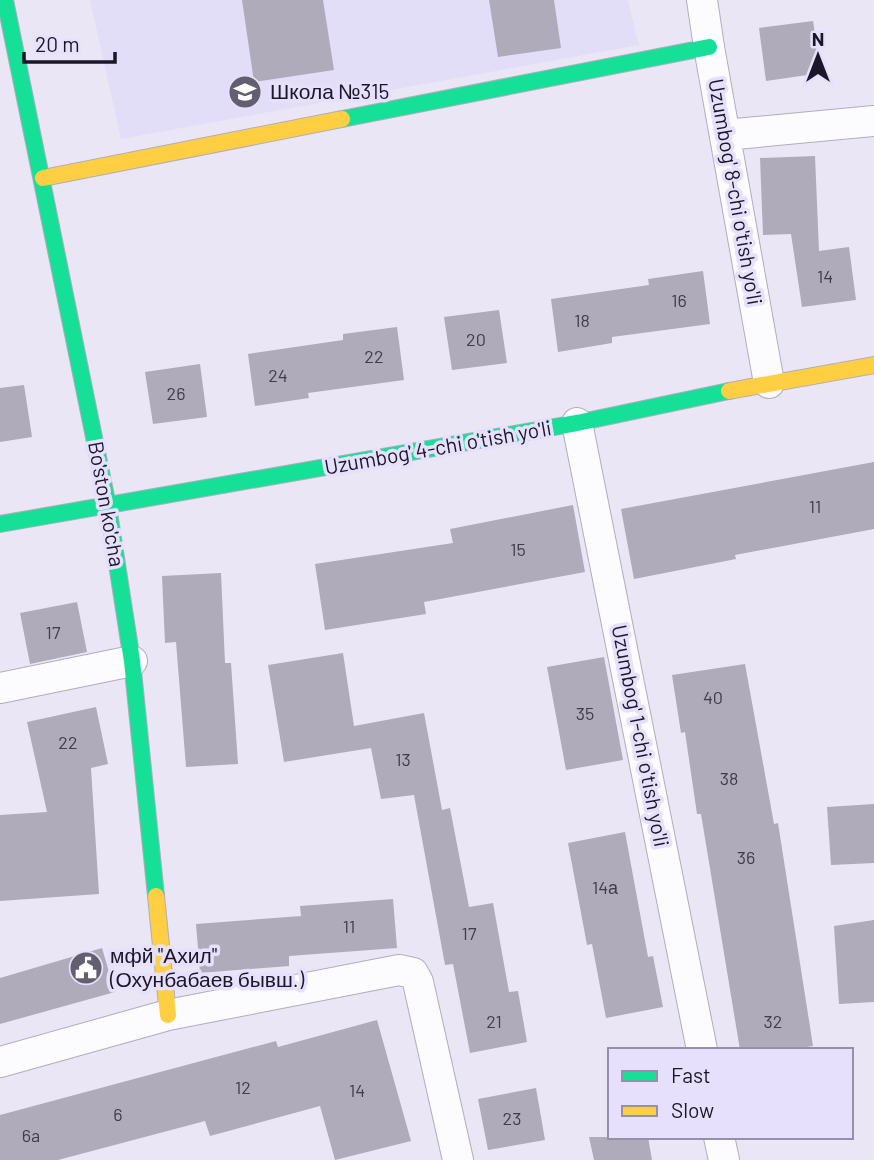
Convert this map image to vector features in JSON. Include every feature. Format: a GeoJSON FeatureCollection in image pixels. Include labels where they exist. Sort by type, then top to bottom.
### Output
{"type":"FeatureCollection","features":[{"type":"Feature","properties":{"kind":"street","name":"Bo'ston ko'cha"},"geometry":{"type":"LineString","coordinates":[[5,0],[10,77],[43,178],[108,506],[132,661],[169,1015]]}},
{"type":"Feature","properties":{"kind":"street","name":"Uzumbog' 8-chi o'tish yo'li"},"geometry":{"type":"LineString","coordinates":[[702,0],[769,383]]}},
{"type":"Feature","properties":{"kind":"street"},"geometry":{"type":"LineString","coordinates":[[43,178],[709,47]]}},
{"type":"Feature","properties":{"kind":"street"},"geometry":{"type":"LineString","coordinates":[[725,135],[874,121]]}},
{"type":"Feature","properties":{"kind":"street","name":"Uzumbog' 4-chi o'tish yo'li"},"geometry":{"type":"LineString","coordinates":[[0,524],[577,423],[769,383],[874,365]]}},
{"type":"Feature","properties":{"kind":"street","name":"Uzumbog' 1-chi o'tish yo'li"},"geometry":{"type":"LineString","coordinates":[[577,423],[702,1048]]}},
{"type":"Feature","properties":{"kind":"street"},"geometry":{"type":"LineString","coordinates":[[0,688],[132,661]]}},
{"type":"Feature","properties":{"kind":"street"},"geometry":{"type":"LineString","coordinates":[[0,1062],[169,1015],[399,970],[413,973],[418,982],[458,1160]]}},
{"type":"Feature","properties":{"kind":"street"},"geometry":{"type":"LineString","coordinates":[[719,1139],[724,1160]]}},
{"type":"Feature","properties":{"kind":"shaded area","name":"Школа №315"},"geometry":{"type":"Polygon","coordinates":[[[90,0],[628,0],[639,45],[121,139],[90,0]]]}},
{"type":"Feature","properties":{"kind":"building"},"geometry":{"type":"Polygon","coordinates":[[[242,0],[323,0],[334,70],[254,82],[242,0]]]}},
{"type":"Feature","properties":{"kind":"building"},"geometry":{"type":"Polygon","coordinates":[[[489,0],[554,0],[561,48],[498,57],[489,0]]]}},
{"type":"Feature","properties":{"kind":"building"},"geometry":{"type":"Polygon","coordinates":[[[813,21],[821,73],[766,81],[759,28],[813,21]]]}},
{"type":"Feature","properties":{"kind":"building"},"geometry":{"type":"Polygon","coordinates":[[[815,156],[819,251],[849,247],[856,300],[802,307],[791,234],[763,235],[760,158],[815,156]]]}},
{"type":"Feature","properties":{"kind":"building"},"geometry":{"type":"Polygon","coordinates":[[[703,271],[710,324],[612,337],[612,343],[558,352],[551,299],[649,285],[648,279],[703,271]]]}},
{"type":"Feature","properties":{"kind":"building"},"geometry":{"type":"Polygon","coordinates":[[[499,310],[507,363],[452,370],[444,317],[499,310]]]}},
{"type":"Feature","properties":{"kind":"building"},"geometry":{"type":"Polygon","coordinates":[[[397,327],[404,380],[308,393],[309,398],[255,406],[248,354],[343,340],[343,334],[397,327]]]}},
{"type":"Feature","properties":{"kind":"building"},"geometry":{"type":"Polygon","coordinates":[[[200,364],[207,417],[153,424],[145,372],[200,364]]]}},
{"type":"Feature","properties":{"kind":"building"},"geometry":{"type":"Polygon","coordinates":[[[24,385],[32,437],[0,442],[0,388],[24,385]]]}},
{"type":"Feature","properties":{"kind":"building"},"geometry":{"type":"Polygon","coordinates":[[[874,462],[874,529],[735,555],[736,559],[634,579],[621,509],[874,462]]]}},
{"type":"Feature","properties":{"kind":"building"},"geometry":{"type":"Polygon","coordinates":[[[573,505],[585,572],[424,602],[426,614],[325,630],[315,564],[453,543],[450,529],[573,505]]]}},
{"type":"Feature","properties":{"kind":"building"},"geometry":{"type":"Polygon","coordinates":[[[221,573],[225,663],[231,663],[238,764],[186,767],[176,642],[165,643],[162,576],[221,573]]]}},
{"type":"Feature","properties":{"kind":"building"},"geometry":{"type":"Polygon","coordinates":[[[77,602],[87,652],[30,664],[20,613],[77,602]]]}},
{"type":"Feature","properties":{"kind":"building"},"geometry":{"type":"Polygon","coordinates":[[[343,653],[354,726],[424,713],[442,810],[450,808],[469,907],[493,903],[509,992],[518,991],[527,1042],[470,1053],[453,964],[445,965],[414,795],[381,799],[371,748],[284,762],[268,665],[343,653]]]}},
{"type":"Feature","properties":{"kind":"building"},"geometry":{"type":"Polygon","coordinates":[[[604,657],[623,760],[566,770],[547,667],[604,657]]]}},
{"type":"Feature","properties":{"kind":"building"},"geometry":{"type":"Polygon","coordinates":[[[745,664],[774,824],[778,823],[813,1046],[740,1048],[701,814],[697,814],[685,732],[681,733],[672,675],[745,664]]]}},
{"type":"Feature","properties":{"kind":"building"},"geometry":{"type":"Polygon","coordinates":[[[96,707],[108,764],[91,768],[99,894],[0,901],[0,815],[47,812],[27,722],[96,707]]]}},
{"type":"Feature","properties":{"kind":"building"},"geometry":{"type":"Polygon","coordinates":[[[874,804],[874,863],[831,865],[827,807],[874,804]]]}},
{"type":"Feature","properties":{"kind":"building"},"geometry":{"type":"Polygon","coordinates":[[[625,832],[648,957],[653,956],[663,1007],[606,1018],[592,944],[587,945],[568,843],[625,832]]]}},
{"type":"Feature","properties":{"kind":"building"},"geometry":{"type":"Polygon","coordinates":[[[393,899],[397,948],[289,956],[289,966],[200,973],[196,924],[301,916],[300,906],[393,899]]]}},
{"type":"Feature","properties":{"kind":"building"},"geometry":{"type":"Polygon","coordinates":[[[874,920],[874,1002],[839,1004],[834,926],[874,920]]]}},
{"type":"Feature","properties":{"kind":"building"},"geometry":{"type":"Polygon","coordinates":[[[102,948],[115,992],[0,1024],[0,978],[102,948]]]}},
{"type":"Feature","properties":{"kind":"building"},"geometry":{"type":"Polygon","coordinates":[[[377,1020],[411,1141],[335,1160],[320,1106],[210,1136],[205,1121],[58,1160],[0,1160],[0,1115],[276,1041],[278,1047],[377,1020]]]}},
{"type":"Feature","properties":{"kind":"building"},"geometry":{"type":"Polygon","coordinates":[[[536,1088],[545,1140],[488,1150],[478,1099],[536,1088]]]}},
{"type":"Feature","properties":{"kind":"building"},"geometry":{"type":"Polygon","coordinates":[[[589,1137],[648,1139],[652,1160],[594,1160],[589,1137]]]}},
{"type":"Feature","properties":{"kind":"traffic: fast"},"geometry":{"type":"LineString","coordinates":[[5,0],[108,506],[132,661],[156,896]]}},
{"type":"Feature","properties":{"kind":"traffic: fast"},"geometry":{"type":"LineString","coordinates":[[342,119],[709,47]]}},
{"type":"Feature","properties":{"kind":"traffic: fast"},"geometry":{"type":"LineString","coordinates":[[0,524],[577,423],[729,391]]}},
{"type":"Feature","properties":{"kind":"traffic: slow"},"geometry":{"type":"LineString","coordinates":[[43,178],[342,119]]}},
{"type":"Feature","properties":{"kind":"traffic: slow"},"geometry":{"type":"LineString","coordinates":[[729,391],[874,365]]}},
{"type":"Feature","properties":{"kind":"traffic: slow"},"geometry":{"type":"LineString","coordinates":[[156,896],[168,1015]]}},
{"type":"Feature","properties":{"kind":"place","name":"Школа №315"},"geometry":{"type":"Point","coordinates":[245,92]}},
{"type":"Feature","properties":{"kind":"place","name":"мфй \"Ахил\" (Охунбабаев бывш.)"},"geometry":{"type":"Point","coordinates":[86,968]}}]}
